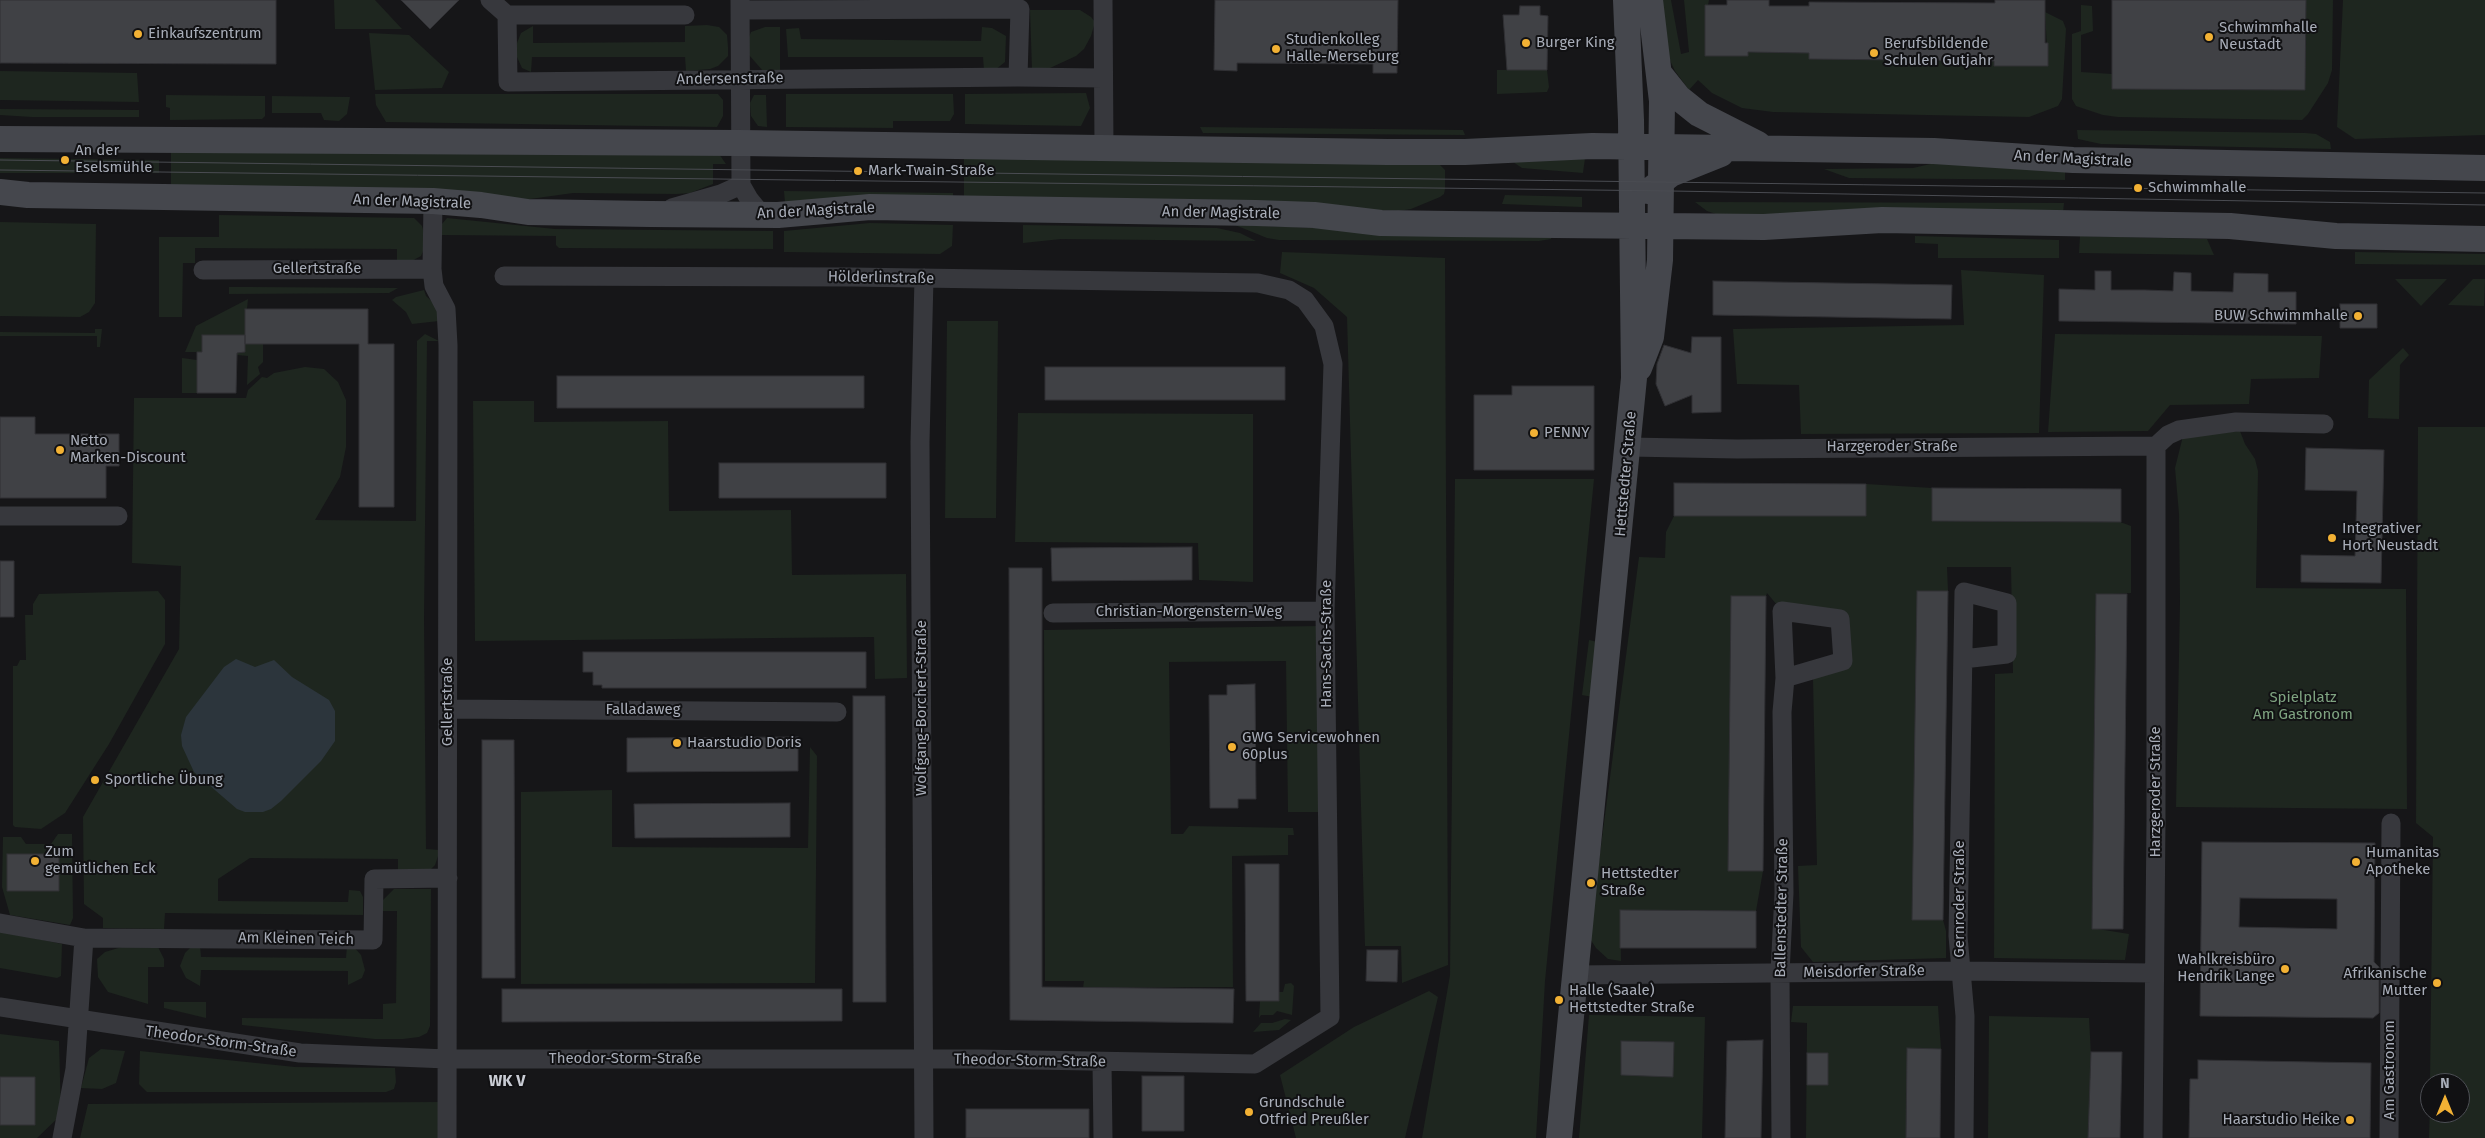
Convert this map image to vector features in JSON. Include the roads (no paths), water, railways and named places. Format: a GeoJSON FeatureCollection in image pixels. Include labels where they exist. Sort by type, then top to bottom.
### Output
{"type":"FeatureCollection","features":[{"type":"Feature","properties":{"kind":"main road"},"geometry":{"type":"LineString","coordinates":[[1626,0],[1632,147],[1632,225]]}},
{"type":"Feature","properties":{"kind":"main road"},"geometry":{"type":"LineString","coordinates":[[1650,0],[1662,111],[1660,225]]}},
{"type":"Feature","properties":{"kind":"main road"},"geometry":{"type":"LineString","coordinates":[[1658,73],[1679,98],[1699,114],[1755,148]]}},
{"type":"Feature","properties":{"kind":"main road","name":"An der Magistrale"},"geometry":{"type":"LineString","coordinates":[[0,139],[741,143],[1398,152],[1592,146],[1934,151],[2083,161],[2485,168]]}},
{"type":"Feature","properties":{"kind":"main road"},"geometry":{"type":"LineString","coordinates":[[1632,225],[1649,191],[1660,181],[1699,161],[1755,148]]}},
{"type":"Feature","properties":{"kind":"main road","name":"An der Magistrale"},"geometry":{"type":"LineString","coordinates":[[0,192],[37,196],[433,201],[481,204],[528,212],[762,215],[870,207],[1256,213],[1314,216],[1381,223],[1764,227],[1882,220],[2230,226],[2336,236],[2484,239]]}},
{"type":"Feature","properties":{"kind":"main road","name":"Hettstedter Straße"},"geometry":{"type":"LineString","coordinates":[[1559,1138],[1629,447],[1634,378],[1632,225]]}},
{"type":"Feature","properties":{"kind":"main road","name":"Hettstedter Straße"},"geometry":{"type":"LineString","coordinates":[[1634,378],[1651,337],[1660,260],[1660,225]]}},
{"type":"Feature","properties":{"kind":"street"},"geometry":{"type":"LineString","coordinates":[[490,0],[507,16],[684,16]]}},
{"type":"Feature","properties":{"kind":"street"},"geometry":{"type":"LineString","coordinates":[[1104,0],[1104,148]]}},
{"type":"Feature","properties":{"kind":"street"},"geometry":{"type":"LineString","coordinates":[[762,215],[749,199],[742,185],[740,5],[1020,9],[1018,77]]}},
{"type":"Feature","properties":{"kind":"street","name":"Andersenstraße"},"geometry":{"type":"LineString","coordinates":[[507,16],[508,82],[1018,77],[1103,78]]}},
{"type":"Feature","properties":{"kind":"street"},"geometry":{"type":"LineString","coordinates":[[650,214],[721,194],[742,185]]}},
{"type":"Feature","properties":{"kind":"street","name":"Gellertstraße"},"geometry":{"type":"LineString","coordinates":[[433,201],[432,269],[434,286],[446,309],[448,329],[447,1138]]}},
{"type":"Feature","properties":{"kind":"street","name":"Gellertstraße"},"geometry":{"type":"LineString","coordinates":[[203,270],[432,269]]}},
{"type":"Feature","properties":{"kind":"street","name":"Hölderlinstraße"},"geometry":{"type":"LineString","coordinates":[[504,276],[924,278],[1258,283]]}},
{"type":"Feature","properties":{"kind":"street","name":"Wolfgang-Borchert-Straße"},"geometry":{"type":"LineString","coordinates":[[924,278],[920,442],[924,1138]]}},
{"type":"Feature","properties":{"kind":"street","name":"Hans-Sachs-Straße"},"geometry":{"type":"LineString","coordinates":[[1254,1064],[1330,1017],[1325,611],[1333,364],[1324,326],[1305,300],[1289,290],[1258,283]]}},
{"type":"Feature","properties":{"kind":"street"},"geometry":{"type":"LineString","coordinates":[[2156,446],[2168,435],[2179,430],[2236,422],[2324,424]]}},
{"type":"Feature","properties":{"kind":"street","name":"Harzgeroder Straße"},"geometry":{"type":"LineString","coordinates":[[1629,447],[1737,449],[2156,446],[2156,820],[2152,1138]]}},
{"type":"Feature","properties":{"kind":"street"},"geometry":{"type":"LineString","coordinates":[[0,516],[118,516]]}},
{"type":"Feature","properties":{"kind":"street","name":"Christian-Morgenstern-Weg"},"geometry":{"type":"LineString","coordinates":[[1053,613],[1325,611]]}},
{"type":"Feature","properties":{"kind":"street","name":"Gernroder Straße"},"geometry":{"type":"LineString","coordinates":[[1963,659],[1958,936],[1965,1016],[1964,1138]]}},
{"type":"Feature","properties":{"kind":"street","name":"Ballenstedter Straße"},"geometry":{"type":"LineString","coordinates":[[1781,1138],[1780,974],[1784,893],[1782,712],[1785,678]]}},
{"type":"Feature","properties":{"kind":"street","name":"Falladaweg"},"geometry":{"type":"LineString","coordinates":[[449,709],[837,712]]}},
{"type":"Feature","properties":{"kind":"street","name":"Am Gastronom"},"geometry":{"type":"LineString","coordinates":[[2389,1138],[2391,823]]}},
{"type":"Feature","properties":{"kind":"street","name":"Am Kleinen Teich"},"geometry":{"type":"LineString","coordinates":[[0,923],[84,938],[373,940],[374,879],[448,878]]}},
{"type":"Feature","properties":{"kind":"street"},"geometry":{"type":"LineString","coordinates":[[62,1138],[75,1069],[84,938]]}},
{"type":"Feature","properties":{"kind":"street","name":"Meisdorfer Straße"},"geometry":{"type":"LineString","coordinates":[[1576,975],[1960,971],[2153,974]]}},
{"type":"Feature","properties":{"kind":"street","name":"Theodor-Storm-Straße"},"geometry":{"type":"LineString","coordinates":[[0,1007],[300,1053],[447,1059],[923,1060],[1254,1064]]}},
{"type":"Feature","properties":{"kind":"street"},"geometry":{"type":"LineString","coordinates":[[1102,1062],[1103,1138]]}},
{"type":"Feature","properties":{"kind":"tram line"},"geometry":{"type":"LineString","coordinates":[[0,160],[2485,193]]}},
{"type":"Feature","properties":{"kind":"tram line"},"geometry":{"type":"LineString","coordinates":[[0,170],[1671,191],[2485,205]]}},
{"type":"Feature","properties":{"kind":"place","name":"Einkaufszentrum"},"geometry":{"type":"Point","coordinates":[138,34]}},
{"type":"Feature","properties":{"kind":"place","name":"Schwimmhalle Neustadt"},"geometry":{"type":"Point","coordinates":[2209,37]}},
{"type":"Feature","properties":{"kind":"place","name":"Burger King"},"geometry":{"type":"Point","coordinates":[1526,43]}},
{"type":"Feature","properties":{"kind":"place","name":"Studienkolleg Halle-Merseburg"},"geometry":{"type":"Point","coordinates":[1276,49]}},
{"type":"Feature","properties":{"kind":"place","name":"Berufsbildende Schulen Gutjahr"},"geometry":{"type":"Point","coordinates":[1874,53]}},
{"type":"Feature","properties":{"kind":"place","name":"An der Eselsmühle"},"geometry":{"type":"Point","coordinates":[65,160]}},
{"type":"Feature","properties":{"kind":"place","name":"Mark-Twain-Straße"},"geometry":{"type":"Point","coordinates":[858,171]}},
{"type":"Feature","properties":{"kind":"place","name":"Schwimmhalle"},"geometry":{"type":"Point","coordinates":[2138,188]}},
{"type":"Feature","properties":{"kind":"place","name":"BUW Schwimmhalle"},"geometry":{"type":"Point","coordinates":[2358,316]}},
{"type":"Feature","properties":{"kind":"place","name":"PENNY"},"geometry":{"type":"Point","coordinates":[1534,433]}},
{"type":"Feature","properties":{"kind":"place","name":"Netto Marken-Discount"},"geometry":{"type":"Point","coordinates":[60,450]}},
{"type":"Feature","properties":{"kind":"place","name":"Integrativer Hort Neustadt"},"geometry":{"type":"Point","coordinates":[2332,538]}},
{"type":"Feature","properties":{"kind":"place","name":"Haarstudio Doris"},"geometry":{"type":"Point","coordinates":[677,743]}},
{"type":"Feature","properties":{"kind":"place","name":"GWG Servicewohnen 60plus"},"geometry":{"type":"Point","coordinates":[1232,747]}},
{"type":"Feature","properties":{"kind":"place","name":"Sportliche Übung"},"geometry":{"type":"Point","coordinates":[95,780]}},
{"type":"Feature","properties":{"kind":"place","name":"Zum gemütlichen Eck"},"geometry":{"type":"Point","coordinates":[35,861]}},
{"type":"Feature","properties":{"kind":"place","name":"Humanitas Apotheke"},"geometry":{"type":"Point","coordinates":[2356,862]}},
{"type":"Feature","properties":{"kind":"place","name":"Hettstedter Straße"},"geometry":{"type":"Point","coordinates":[1591,883]}},
{"type":"Feature","properties":{"kind":"place","name":"Wahlkreisbüro Hendrik Lange"},"geometry":{"type":"Point","coordinates":[2285,969]}},
{"type":"Feature","properties":{"kind":"place","name":"Afrikanische Mutter"},"geometry":{"type":"Point","coordinates":[2437,983]}},
{"type":"Feature","properties":{"kind":"place","name":"Halle (Saale) Hettstedter Straße"},"geometry":{"type":"Point","coordinates":[1559,1000]}},
{"type":"Feature","properties":{"kind":"place","name":"Grundschule Otfried Preußler"},"geometry":{"type":"Point","coordinates":[1249,1112]}},
{"type":"Feature","properties":{"kind":"place","name":"Haarstudio Heike"},"geometry":{"type":"Point","coordinates":[2350,1120]}},
{"type":"Feature","properties":{"kind":"district","name":"WK V"},"geometry":{"type":"Point","coordinates":[507,1082]}},
{"type":"Feature","properties":{"kind":"park label","name":"Spielplatz Am Gastronom"},"geometry":{"type":"Point","coordinates":[2303,706]}}]}
